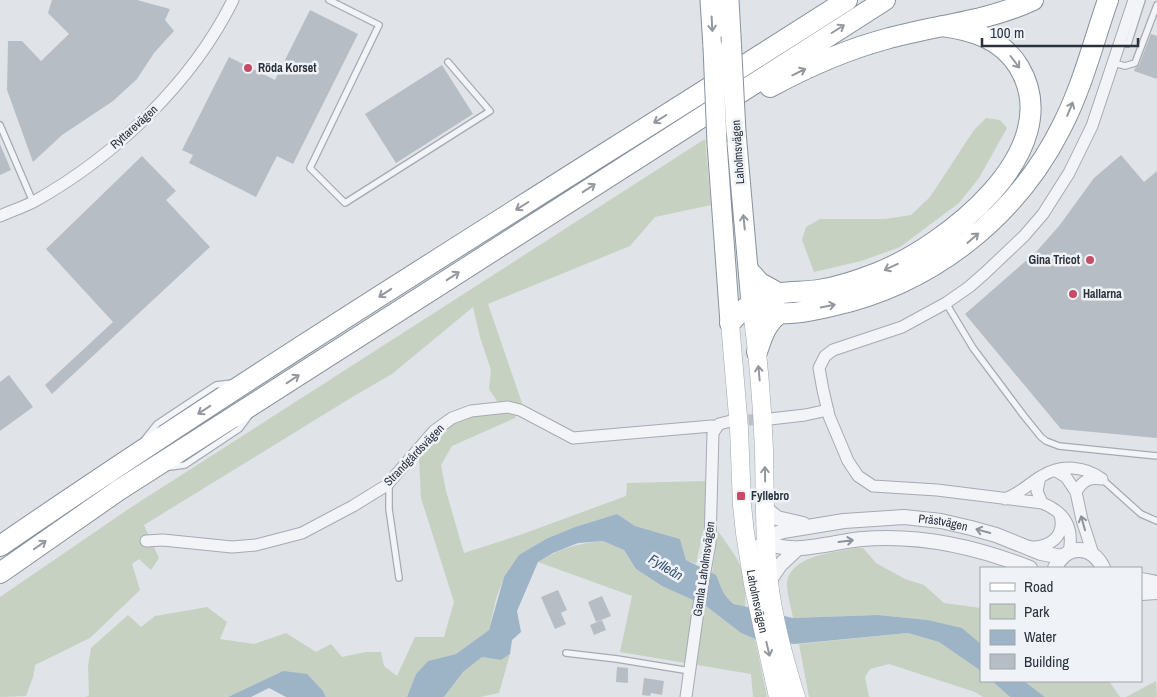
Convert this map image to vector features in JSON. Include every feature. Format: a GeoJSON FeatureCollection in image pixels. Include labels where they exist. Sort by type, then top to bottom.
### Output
{"type":"FeatureCollection","features":[{"type":"Feature","properties":{"kind":"highway","name":"Laholmsvägen"},"geometry":{"type":"LineString","coordinates":[[710,0],[730,323]]}},
{"type":"Feature","properties":{"kind":"highway","name":"Laholmsvägen"},"geometry":{"type":"LineString","coordinates":[[729,0],[736,132],[751,303]]}},
{"type":"Feature","properties":{"kind":"highway"},"geometry":{"type":"LineString","coordinates":[[746,65],[820,0]]}},
{"type":"Feature","properties":{"kind":"highway"},"geometry":{"type":"LineString","coordinates":[[0,546],[133,456],[437,259],[847,0]]}},
{"type":"Feature","properties":{"kind":"highway"},"geometry":{"type":"LineString","coordinates":[[0,573],[152,468],[885,0]]}},
{"type":"Feature","properties":{"kind":"highway"},"geometry":{"type":"LineString","coordinates":[[616,170],[637,167],[756,94],[800,71],[856,48],[1002,11],[1033,0]]}},
{"type":"Feature","properties":{"kind":"highway"},"geometry":{"type":"LineString","coordinates":[[727,284],[740,297],[759,309],[779,314],[853,301],[897,285],[915,277],[969,242],[986,227],[1020,190],[1045,156],[1062,128],[1087,66],[1108,0]]}},
{"type":"Feature","properties":{"kind":"highway"},"geometry":{"type":"LineString","coordinates":[[730,323],[751,303],[765,296],[822,290],[877,273],[912,256],[970,214],[1001,180],[1017,158],[1027,136],[1031,112],[1029,91],[1022,72],[1011,57],[994,41],[966,29],[942,26]]}},
{"type":"Feature","properties":{"kind":"highway"},"geometry":{"type":"LineString","coordinates":[[749,271],[760,283],[780,294]]}},
{"type":"Feature","properties":{"kind":"highway"},"geometry":{"type":"LineString","coordinates":[[757,352],[765,329],[779,314]]}},
{"type":"Feature","properties":{"kind":"main road","name":"Laholmsvägen"},"geometry":{"type":"LineString","coordinates":[[751,303],[757,352],[764,449],[766,540],[761,582],[778,697]]}},
{"type":"Feature","properties":{"kind":"main road","name":"Laholmsvägen"},"geometry":{"type":"LineString","coordinates":[[730,323],[739,428],[742,505],[749,557],[761,582],[780,639],[796,697]]}},
{"type":"Feature","properties":{"kind":"main road","name":"Laholmsvägen"},"geometry":{"type":"LineString","coordinates":[[742,505],[755,529],[766,540]]}},
{"type":"Feature","properties":{"kind":"street","name":"Ryttarevägen"},"geometry":{"type":"LineString","coordinates":[[0,216],[33,202],[71,179],[126,136],[159,104],[208,42],[233,0]]}},
{"type":"Feature","properties":{"kind":"street"},"geometry":{"type":"LineString","coordinates":[[1062,559],[1071,543],[1070,531],[1066,522],[1054,509],[1042,503],[937,490],[873,486],[858,476],[848,461],[828,410],[819,368],[825,356],[833,350],[902,327],[946,303],[985,274],[1024,236],[1047,209],[1070,173],[1092,126],[1134,0]]}},
{"type":"Feature","properties":{"kind":"street","name":"Strandgårdsvägen"},"geometry":{"type":"LineString","coordinates":[[146,540],[232,547],[276,541],[308,530],[387,485],[434,431],[452,418],[471,411],[492,408],[514,408],[573,438],[712,426],[715,428]]}},
{"type":"Feature","properties":{"kind":"street"},"geometry":{"type":"LineString","coordinates":[[770,419],[828,410]]}},
{"type":"Feature","properties":{"kind":"street"},"geometry":{"type":"LineString","coordinates":[[715,428],[719,424],[731,421]]}},
{"type":"Feature","properties":{"kind":"street","name":"Gamla Laholmsvägen"},"geometry":{"type":"LineString","coordinates":[[686,697],[698,611],[708,560],[712,517],[712,442],[715,428]]}},
{"type":"Feature","properties":{"kind":"street"},"geometry":{"type":"LineString","coordinates":[[1003,499],[1020,492],[1040,477],[1064,468],[1089,471],[1102,479]]}},
{"type":"Feature","properties":{"kind":"street"},"geometry":{"type":"LineString","coordinates":[[1056,471],[1066,477],[1076,492],[1102,563]]}},
{"type":"Feature","properties":{"kind":"street"},"geometry":{"type":"LineString","coordinates":[[1040,477],[1037,492],[1042,503]]}},
{"type":"Feature","properties":{"kind":"street"},"geometry":{"type":"LineString","coordinates":[[1076,492],[1083,482],[1088,479],[1102,479]]}},
{"type":"Feature","properties":{"kind":"street","name":"Prästvägen"},"geometry":{"type":"LineString","coordinates":[[765,508],[777,518],[785,521],[819,525]]}},
{"type":"Feature","properties":{"kind":"street"},"geometry":{"type":"LineString","coordinates":[[1029,547],[1048,546],[1056,538],[1062,523],[1059,514]]}},
{"type":"Feature","properties":{"kind":"street","name":"Prästvägen"},"geometry":{"type":"LineString","coordinates":[[749,557],[766,540],[783,532],[819,525],[904,517],[971,528],[1062,559],[1081,550],[1102,563]]}},
{"type":"Feature","properties":{"kind":"street","name":"Prästvägen"},"geometry":{"type":"LineString","coordinates":[[766,540],[777,547],[798,549],[864,539],[909,539],[966,547],[1008,559],[1028,567]]}},
{"type":"Feature","properties":{"kind":"street"},"geometry":{"type":"LineString","coordinates":[[761,582],[798,549]]}},
{"type":"Feature","properties":{"kind":"street"},"geometry":{"type":"LineString","coordinates":[[1142,580],[1157,583]]}},
{"type":"Feature","properties":{"kind":"street"},"geometry":{"type":"LineString","coordinates":[[1142,593],[1157,592]]}},
{"type":"Feature","properties":{"kind":"lane"},"geometry":{"type":"LineString","coordinates":[[329,0],[379,25],[310,168],[345,203],[490,110],[448,62]]}},
{"type":"Feature","properties":{"kind":"lane"},"geometry":{"type":"LineString","coordinates":[[1120,42],[1128,44],[1142,0]]}},
{"type":"Feature","properties":{"kind":"lane"},"geometry":{"type":"LineString","coordinates":[[1114,63],[1125,66],[1135,63],[1157,5]]}},
{"type":"Feature","properties":{"kind":"lane"},"geometry":{"type":"LineString","coordinates":[[0,125],[33,202]]}},
{"type":"Feature","properties":{"kind":"lane"},"geometry":{"type":"LineString","coordinates":[[946,303],[992,374],[1046,441],[1059,446],[1157,456]]}},
{"type":"Feature","properties":{"kind":"lane"},"geometry":{"type":"LineString","coordinates":[[1102,479],[1141,514],[1157,521]]}},
{"type":"Feature","properties":{"kind":"lane"},"geometry":{"type":"LineString","coordinates":[[387,485],[399,578]]}},
{"type":"Feature","properties":{"kind":"lane"},"geometry":{"type":"LineString","coordinates":[[566,654],[617,659],[690,671]]}},
{"type":"Feature","properties":{"kind":"green space"},"geometry":{"type":"Polygon","coordinates":[[[986,118],[1000,120],[1007,128],[979,178],[959,203],[900,247],[861,261],[814,272],[802,240],[806,227],[820,219],[885,219],[911,215],[930,197],[974,130],[986,118]]]}},
{"type":"Feature","properties":{"kind":"green space"},"geometry":{"type":"Polygon","coordinates":[[[705,139],[711,205],[655,217],[630,246],[488,304],[522,403],[515,418],[452,446],[441,465],[446,491],[464,553],[520,535],[626,496],[627,483],[705,481],[705,523],[696,564],[686,560],[680,539],[635,526],[617,514],[575,527],[548,538],[504,577],[496,599],[489,630],[456,654],[428,661],[416,674],[407,697],[326,697],[323,691],[283,671],[228,697],[86,697],[89,695],[88,666],[91,648],[128,615],[141,627],[155,616],[207,607],[227,622],[220,639],[254,644],[286,633],[316,652],[331,644],[342,657],[366,652],[381,652],[384,666],[397,676],[415,637],[444,637],[454,602],[421,498],[419,458],[437,438],[457,421],[474,414],[505,413],[489,389],[491,370],[480,337],[473,307],[392,374],[144,525],[159,558],[151,570],[139,559],[132,564],[140,590],[90,638],[35,665],[26,696],[0,697],[0,597],[130,508],[705,139]]]}},
{"type":"Feature","properties":{"kind":"green space"},"geometry":{"type":"Polygon","coordinates":[[[718,531],[741,566],[745,583],[745,608],[731,601],[724,594],[712,573],[718,531]]]}},
{"type":"Feature","properties":{"kind":"green space"},"geometry":{"type":"Polygon","coordinates":[[[603,541],[624,550],[636,569],[662,586],[706,606],[741,633],[755,639],[767,697],[753,697],[751,674],[620,652],[632,596],[538,562],[569,547],[603,541]]]}},
{"type":"Feature","properties":{"kind":"green space"},"geometry":{"type":"Polygon","coordinates":[[[863,548],[876,563],[905,579],[924,585],[944,603],[980,608],[980,643],[962,628],[928,620],[878,615],[793,618],[787,587],[789,576],[794,568],[803,562],[824,554],[863,548]]]}},
{"type":"Feature","properties":{"kind":"green space"},"geometry":{"type":"Polygon","coordinates":[[[908,633],[939,642],[980,670],[980,682],[993,682],[1010,697],[983,697],[975,692],[889,664],[870,669],[865,677],[869,697],[809,697],[799,644],[908,633]]]}},
{"type":"Feature","properties":{"kind":"green space"},"geometry":{"type":"Polygon","coordinates":[[[510,654],[499,693],[480,697],[444,697],[463,672],[482,657],[501,660],[510,654]]]}},
{"type":"Feature","properties":{"kind":"green space"},"geometry":{"type":"Polygon","coordinates":[[[1156,681],[1157,697],[1126,697],[1156,681]]]}},
{"type":"Feature","properties":{"kind":"green space"},"geometry":{"type":"Polygon","coordinates":[[[1025,682],[1110,682],[1120,697],[1045,697],[1025,682]]]}},
{"type":"Feature","properties":{"kind":"water","name":"Fylleån"},"geometry":{"type":"Polygon","coordinates":[[[617,514],[635,526],[680,539],[686,560],[716,575],[721,588],[734,604],[793,618],[878,615],[928,620],[962,628],[980,643],[980,670],[939,642],[908,633],[794,644],[755,639],[741,633],[706,606],[662,586],[636,569],[624,550],[603,541],[578,543],[553,553],[538,562],[517,611],[521,632],[512,640],[510,654],[501,660],[482,657],[463,672],[444,697],[407,697],[416,674],[428,661],[456,654],[489,630],[504,577],[519,555],[548,538],[575,527],[617,514]]]}},
{"type":"Feature","properties":{"kind":"water"},"geometry":{"type":"Polygon","coordinates":[[[283,671],[307,674],[323,691],[326,697],[286,697],[269,688],[251,697],[228,697],[283,671]]]}},
{"type":"Feature","properties":{"kind":"water"},"geometry":{"type":"Polygon","coordinates":[[[993,682],[1025,682],[1045,697],[1010,697],[993,682]]]}},
{"type":"Feature","properties":{"kind":"building"},"geometry":{"type":"Polygon","coordinates":[[[52,0],[137,0],[170,9],[165,20],[174,31],[154,53],[137,79],[113,101],[62,135],[33,162],[7,90],[8,41],[22,41],[41,61],[69,34],[48,13],[52,0]]]}},
{"type":"Feature","properties":{"kind":"building"},"geometry":{"type":"Polygon","coordinates":[[[310,10],[358,34],[293,164],[277,156],[256,197],[189,163],[193,155],[182,150],[229,57],[275,80],[310,10]]]}},
{"type":"Feature","properties":{"kind":"building"},"geometry":{"type":"Polygon","coordinates":[[[1151,34],[1157,36],[1157,79],[1134,71],[1139,65],[1151,34]]]}},
{"type":"Feature","properties":{"kind":"building"},"geometry":{"type":"Polygon","coordinates":[[[442,65],[473,114],[396,163],[365,114],[442,65]]]}},
{"type":"Feature","properties":{"kind":"building"},"geometry":{"type":"Polygon","coordinates":[[[0,144],[11,170],[0,175],[0,144]]]}},
{"type":"Feature","properties":{"kind":"building","name":"Hallarna"},"geometry":{"type":"Polygon","coordinates":[[[1121,155],[1144,182],[1157,171],[1157,438],[1061,429],[965,314],[1036,252],[1059,226],[1094,178],[1121,155]]]}},
{"type":"Feature","properties":{"kind":"building"},"geometry":{"type":"Polygon","coordinates":[[[142,156],[176,191],[166,200],[210,247],[52,394],[45,385],[113,322],[46,249],[142,156]]]}},
{"type":"Feature","properties":{"kind":"building"},"geometry":{"type":"Polygon","coordinates":[[[9,375],[33,407],[0,431],[0,382],[9,375]]]}},
{"type":"Feature","properties":{"kind":"building"},"geometry":{"type":"Polygon","coordinates":[[[558,590],[567,610],[561,613],[566,624],[555,629],[541,597],[558,590]]]}},
{"type":"Feature","properties":{"kind":"building"},"geometry":{"type":"Polygon","coordinates":[[[602,596],[611,616],[596,622],[588,602],[602,596]]]}},
{"type":"Feature","properties":{"kind":"building"},"geometry":{"type":"Polygon","coordinates":[[[602,620],[606,630],[594,635],[590,625],[602,620]]]}},
{"type":"Feature","properties":{"kind":"building"},"geometry":{"type":"Polygon","coordinates":[[[617,667],[628,668],[628,683],[616,682],[617,667]]]}},
{"type":"Feature","properties":{"kind":"building"},"geometry":{"type":"Polygon","coordinates":[[[644,678],[664,681],[662,695],[651,693],[650,696],[642,695],[644,678]]]}},
{"type":"Feature","properties":{"kind":"tunnel"},"geometry":{"type":"LineString","coordinates":[[732,421],[768,419]]}},
{"type":"Feature","properties":{"kind":"place","name":"Röda Korset"},"geometry":{"type":"Point","coordinates":[248,68]}},
{"type":"Feature","properties":{"kind":"place","name":"Gina Tricot"},"geometry":{"type":"Point","coordinates":[1090,260]}},
{"type":"Feature","properties":{"kind":"place","name":"Hallarna"},"geometry":{"type":"Point","coordinates":[1073,294]}},
{"type":"Feature","properties":{"kind":"place","name":"Fyllebro"},"geometry":{"type":"Point","coordinates":[741,496]}}]}
